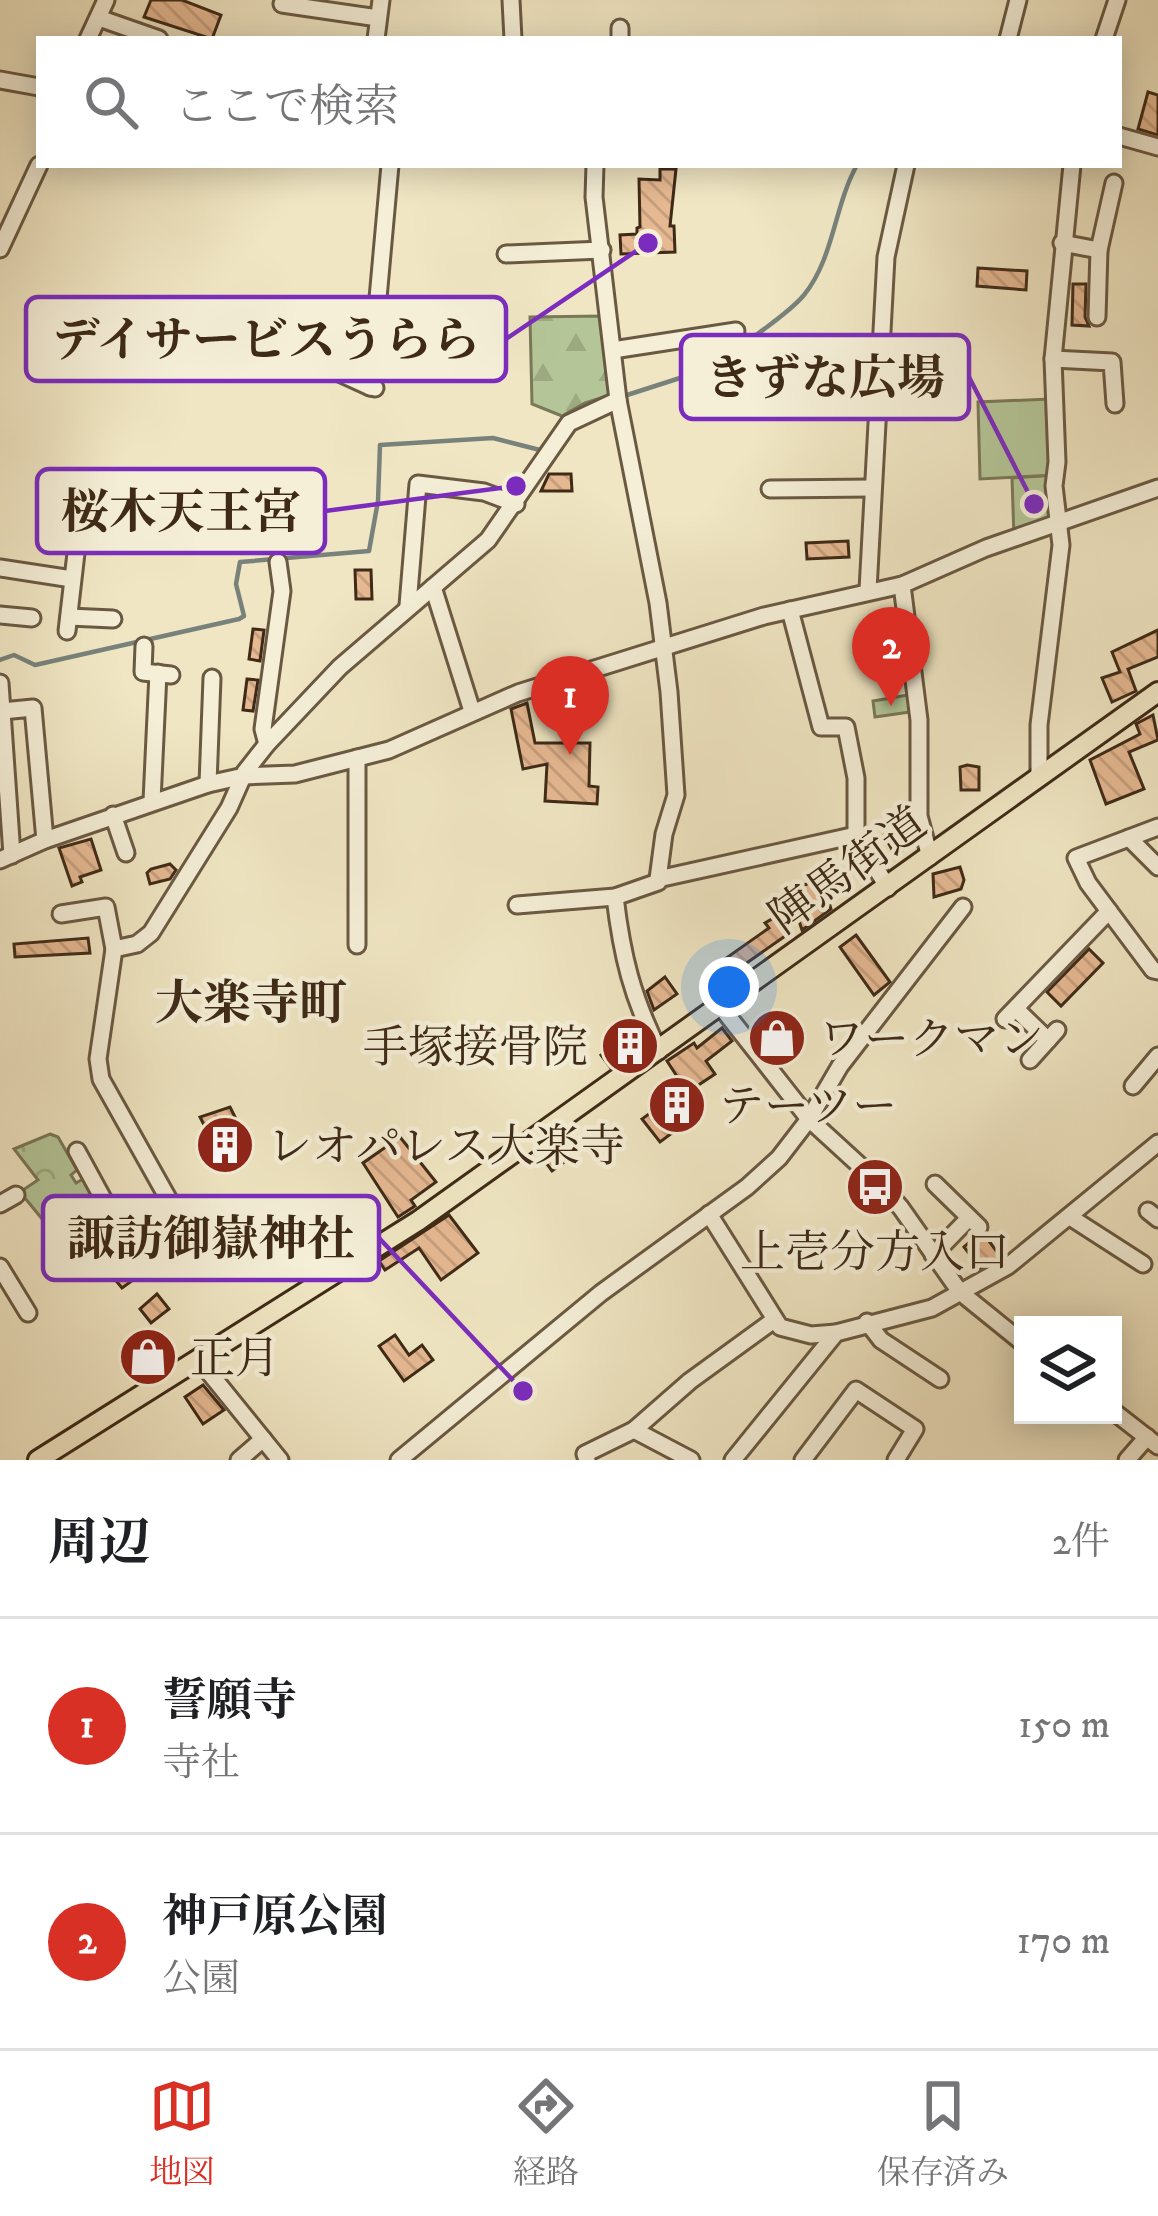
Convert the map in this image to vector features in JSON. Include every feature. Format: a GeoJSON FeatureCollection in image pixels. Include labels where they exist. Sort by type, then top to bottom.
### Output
{"type":"FeatureCollection","features":[{"type":"Feature","properties":{"kind":"main road","name":"陣馬街道"},"geometry":{"type":"LineString","coordinates":[[38,1460],[418,1221],[1158,692]]}},
{"type":"Feature","properties":{"kind":"street"},"geometry":{"type":"LineString","coordinates":[[90,36],[106,0]]}},
{"type":"Feature","properties":{"kind":"street"},"geometry":{"type":"LineString","coordinates":[[376,36],[381,0]]}},
{"type":"Feature","properties":{"kind":"street"},"geometry":{"type":"LineString","coordinates":[[511,0],[513,36]]}},
{"type":"Feature","properties":{"kind":"street"},"geometry":{"type":"LineString","coordinates":[[1009,36],[1018,0]]}},
{"type":"Feature","properties":{"kind":"street"},"geometry":{"type":"LineString","coordinates":[[1106,36],[1117,0]]}},
{"type":"Feature","properties":{"kind":"street"},"geometry":{"type":"LineString","coordinates":[[282,4],[378,18]]}},
{"type":"Feature","properties":{"kind":"street"},"geometry":{"type":"LineString","coordinates":[[99,18],[150,36]]}},
{"type":"Feature","properties":{"kind":"street"},"geometry":{"type":"LineString","coordinates":[[0,80],[36,86]]}},
{"type":"Feature","properties":{"kind":"street"},"geometry":{"type":"LineString","coordinates":[[1122,137],[1158,147]]}},
{"type":"Feature","properties":{"kind":"street"},"geometry":{"type":"LineString","coordinates":[[0,249],[38,168]]}},
{"type":"Feature","properties":{"kind":"street"},"geometry":{"type":"LineString","coordinates":[[291,351],[373,387],[390,168]]}},
{"type":"Feature","properties":{"kind":"street"},"geometry":{"type":"LineString","coordinates":[[517,905],[615,897],[658,882],[664,834],[676,795],[664,645],[618,400],[594,197],[595,168]]}},
{"type":"Feature","properties":{"kind":"street"},"geometry":{"type":"LineString","coordinates":[[868,590],[886,257],[905,168]]}},
{"type":"Feature","properties":{"kind":"street"},"geometry":{"type":"LineString","coordinates":[[1040,778],[1040,725],[1061,545],[1053,358],[1072,168]]}},
{"type":"Feature","properties":{"kind":"street"},"geometry":{"type":"LineString","coordinates":[[1097,317],[1099,250],[1117,205],[1114,183]]}},
{"type":"Feature","properties":{"kind":"street"},"geometry":{"type":"LineString","coordinates":[[1062,243],[1099,250]]}},
{"type":"Feature","properties":{"kind":"street"},"geometry":{"type":"LineString","coordinates":[[506,254],[602,250]]}},
{"type":"Feature","properties":{"kind":"street"},"geometry":{"type":"LineString","coordinates":[[613,350],[736,331]]}},
{"type":"Feature","properties":{"kind":"street"},"geometry":{"type":"LineString","coordinates":[[1053,358],[1112,362],[1115,404]]}},
{"type":"Feature","properties":{"kind":"street"},"geometry":{"type":"LineString","coordinates":[[114,949],[137,944],[151,932],[267,744],[340,667],[488,540],[569,423],[618,400]]}},
{"type":"Feature","properties":{"kind":"street"},"geometry":{"type":"LineString","coordinates":[[409,605],[418,484],[484,492],[516,504]]}},
{"type":"Feature","properties":{"kind":"street"},"geometry":{"type":"LineString","coordinates":[[770,489],[873,488]]}},
{"type":"Feature","properties":{"kind":"street"},"geometry":{"type":"LineString","coordinates":[[0,683],[6,858],[44,840],[208,784],[244,776],[295,774],[389,750],[472,710],[664,645],[902,585],[1158,488]]}},
{"type":"Feature","properties":{"kind":"street"},"geometry":{"type":"LineString","coordinates":[[76,553],[68,624],[113,619]]}},
{"type":"Feature","properties":{"kind":"street"},"geometry":{"type":"LineString","coordinates":[[267,744],[263,729],[282,591],[278,562]]}},
{"type":"Feature","properties":{"kind":"street"},"geometry":{"type":"LineString","coordinates":[[0,568],[72,579]]}},
{"type":"Feature","properties":{"kind":"street"},"geometry":{"type":"LineString","coordinates":[[902,585],[919,720],[919,816],[930,857]]}},
{"type":"Feature","properties":{"kind":"street"},"geometry":{"type":"LineString","coordinates":[[434,587],[472,710]]}},
{"type":"Feature","properties":{"kind":"street"},"geometry":{"type":"LineString","coordinates":[[790,610],[821,728],[846,727],[856,778],[856,835],[888,888]]}},
{"type":"Feature","properties":{"kind":"street"},"geometry":{"type":"LineString","coordinates":[[0,616],[32,618]]}},
{"type":"Feature","properties":{"kind":"street"},"geometry":{"type":"LineString","coordinates":[[144,646],[143,672],[164,674],[152,801]]}},
{"type":"Feature","properties":{"kind":"street"},"geometry":{"type":"LineString","coordinates":[[208,784],[212,678]]}},
{"type":"Feature","properties":{"kind":"street"},"geometry":{"type":"LineString","coordinates":[[2,711],[33,709],[44,840]]}},
{"type":"Feature","properties":{"kind":"street"},"geometry":{"type":"LineString","coordinates":[[357,758],[357,946]]}},
{"type":"Feature","properties":{"kind":"street"},"geometry":{"type":"LineString","coordinates":[[113,815],[126,853]]}},
{"type":"Feature","properties":{"kind":"street"},"geometry":{"type":"LineString","coordinates":[[1158,827],[1076,858],[1088,884],[1153,970],[1158,970]]}},
{"type":"Feature","properties":{"kind":"street"},"geometry":{"type":"LineString","coordinates":[[658,879],[856,835]]}},
{"type":"Feature","properties":{"kind":"street"},"geometry":{"type":"LineString","coordinates":[[1129,838],[1158,867]]}},
{"type":"Feature","properties":{"kind":"street"},"geometry":{"type":"LineString","coordinates":[[615,897],[621,952],[634,1002],[659,1051]]}},
{"type":"Feature","properties":{"kind":"street"},"geometry":{"type":"LineString","coordinates":[[61,914],[106,907],[114,949],[98,1059],[101,1078],[179,1219]]}},
{"type":"Feature","properties":{"kind":"street"},"geometry":{"type":"LineString","coordinates":[[399,1460],[418,1454],[602,1293],[747,1187],[779,1158],[840,1066],[963,907]]}},
{"type":"Feature","properties":{"kind":"street"},"geometry":{"type":"LineString","coordinates":[[1030,1060],[1052,1035],[1011,1014],[1109,911]]}},
{"type":"Feature","properties":{"kind":"street"},"geometry":{"type":"LineString","coordinates":[[722,1007],[809,1119],[880,1184],[960,1292],[1014,1336]]}},
{"type":"Feature","properties":{"kind":"street"},"geometry":{"type":"LineString","coordinates":[[1133,1086],[1152,1076],[1158,1056]]}},
{"type":"Feature","properties":{"kind":"street"},"geometry":{"type":"LineString","coordinates":[[709,1214],[780,1327],[811,1335],[836,1333],[932,1308],[1008,1266],[1158,1142]]}},
{"type":"Feature","properties":{"kind":"street"},"geometry":{"type":"LineString","coordinates":[[77,1151],[130,1248]]}},
{"type":"Feature","properties":{"kind":"street"},"geometry":{"type":"LineString","coordinates":[[1140,1154],[1158,1167]]}},
{"type":"Feature","properties":{"kind":"street"},"geometry":{"type":"LineString","coordinates":[[933,1255],[974,1223],[934,1184]]}},
{"type":"Feature","properties":{"kind":"street"},"geometry":{"type":"LineString","coordinates":[[0,1204],[16,1195]]}},
{"type":"Feature","properties":{"kind":"street"},"geometry":{"type":"LineString","coordinates":[[1070,1216],[1143,1264]]}},
{"type":"Feature","properties":{"kind":"street"},"geometry":{"type":"LineString","coordinates":[[0,1267],[28,1313]]}},
{"type":"Feature","properties":{"kind":"street"},"geometry":{"type":"LineString","coordinates":[[581,1458],[634,1430],[690,1381],[774,1320]]}},
{"type":"Feature","properties":{"kind":"street"},"geometry":{"type":"LineString","coordinates":[[868,1322],[881,1340],[940,1379]]}},
{"type":"Feature","properties":{"kind":"street"},"geometry":{"type":"LineString","coordinates":[[733,1460],[836,1333]]}},
{"type":"Feature","properties":{"kind":"street"},"geometry":{"type":"LineString","coordinates":[[199,1360],[280,1460]]}},
{"type":"Feature","properties":{"kind":"street"},"geometry":{"type":"LineString","coordinates":[[803,1460],[856,1390],[915,1429],[896,1460]]}},
{"type":"Feature","properties":{"kind":"street"},"geometry":{"type":"LineString","coordinates":[[1122,1418],[1153,1442],[1127,1460]]}},
{"type":"Feature","properties":{"kind":"street"},"geometry":{"type":"LineString","coordinates":[[634,1430],[691,1460]]}},
{"type":"Feature","properties":{"kind":"street"},"geometry":{"type":"LineString","coordinates":[[239,1460],[263,1439]]}},
{"type":"Feature","properties":{"kind":"green space"},"geometry":{"type":"Polygon","coordinates":[[[602,316],[610,395],[562,416],[532,404],[530,317],[602,316]]]}},
{"type":"Feature","properties":{"kind":"green space"},"geometry":{"type":"Polygon","coordinates":[[[1049,399],[1055,475],[980,479],[978,402],[1049,399]]]}},
{"type":"Feature","properties":{"kind":"green space"},"geometry":{"type":"Polygon","coordinates":[[[1055,475],[1057,523],[1014,538],[1012,478],[1055,475]]]}},
{"type":"Feature","properties":{"kind":"green space"},"geometry":{"type":"Polygon","coordinates":[[[908,695],[910,712],[875,717],[873,701],[908,695]]]}},
{"type":"Feature","properties":{"kind":"green space"},"geometry":{"type":"Polygon","coordinates":[[[50,1134],[58,1137],[77,1170],[71,1175],[76,1183],[83,1179],[120,1245],[84,1270],[20,1192],[38,1180],[14,1149],[50,1134]]]}},
{"type":"Feature","properties":{"kind":"building"},"geometry":{"type":"Polygon","coordinates":[[[151,0],[182,0],[221,15],[213,36],[144,17],[151,0]]]}},
{"type":"Feature","properties":{"kind":"building"},"geometry":{"type":"Polygon","coordinates":[[[1148,92],[1158,95],[1158,135],[1138,129],[1148,92]]]}},
{"type":"Feature","properties":{"kind":"building"},"geometry":{"type":"Polygon","coordinates":[[[660,169],[676,169],[670,226],[674,226],[675,252],[621,254],[620,235],[637,234],[640,227],[639,179],[660,180],[660,169]]]}},
{"type":"Feature","properties":{"kind":"building"},"geometry":{"type":"Polygon","coordinates":[[[978,268],[1027,271],[1026,290],[977,286],[978,268]]]}},
{"type":"Feature","properties":{"kind":"building"},"geometry":{"type":"Polygon","coordinates":[[[1073,284],[1086,284],[1089,326],[1072,325],[1073,284]]]}},
{"type":"Feature","properties":{"kind":"building"},"geometry":{"type":"Polygon","coordinates":[[[549,474],[571,474],[572,491],[541,491],[549,474]]]}},
{"type":"Feature","properties":{"kind":"building"},"geometry":{"type":"Polygon","coordinates":[[[848,541],[849,557],[807,559],[806,543],[848,541]]]}},
{"type":"Feature","properties":{"kind":"building"},"geometry":{"type":"Polygon","coordinates":[[[355,570],[371,570],[372,599],[356,599],[355,570]]]}},
{"type":"Feature","properties":{"kind":"building"},"geometry":{"type":"Polygon","coordinates":[[[253,629],[264,630],[260,661],[249,659],[253,629]]]}},
{"type":"Feature","properties":{"kind":"building"},"geometry":{"type":"Polygon","coordinates":[[[1158,630],[1158,657],[1128,669],[1136,691],[1112,702],[1102,678],[1120,672],[1112,652],[1158,630]]]}},
{"type":"Feature","properties":{"kind":"building"},"geometry":{"type":"Polygon","coordinates":[[[247,679],[258,680],[253,711],[243,710],[247,679]]]}},
{"type":"Feature","properties":{"kind":"building"},"geometry":{"type":"Polygon","coordinates":[[[527,703],[535,743],[590,743],[589,786],[598,787],[597,804],[545,801],[547,764],[523,769],[511,709],[527,703]]]}},
{"type":"Feature","properties":{"kind":"building"},"geometry":{"type":"Polygon","coordinates":[[[1153,715],[1158,740],[1129,752],[1144,789],[1106,804],[1090,760],[1140,734],[1136,724],[1153,715]]]}},
{"type":"Feature","properties":{"kind":"building"},"geometry":{"type":"Polygon","coordinates":[[[960,767],[979,767],[979,790],[961,790],[960,767]]]}},
{"type":"Feature","properties":{"kind":"building"},"geometry":{"type":"Polygon","coordinates":[[[904,824],[914,844],[895,855],[884,835],[904,824]]]}},
{"type":"Feature","properties":{"kind":"building"},"geometry":{"type":"Polygon","coordinates":[[[91,839],[101,870],[80,877],[82,882],[72,886],[59,848],[91,839]]]}},
{"type":"Feature","properties":{"kind":"building"},"geometry":{"type":"Polygon","coordinates":[[[170,864],[176,870],[170,879],[150,884],[147,873],[151,869],[170,864]]]}},
{"type":"Feature","properties":{"kind":"building"},"geometry":{"type":"Polygon","coordinates":[[[960,867],[961,889],[934,897],[933,874],[960,867]]]}},
{"type":"Feature","properties":{"kind":"building"},"geometry":{"type":"Polygon","coordinates":[[[822,879],[831,909],[802,930],[789,890],[822,879]]]}},
{"type":"Feature","properties":{"kind":"building"},"geometry":{"type":"Polygon","coordinates":[[[777,916],[788,934],[731,974],[722,961],[769,928],[765,923],[777,916]]]}},
{"type":"Feature","properties":{"kind":"building"},"geometry":{"type":"Polygon","coordinates":[[[856,935],[890,982],[874,995],[840,947],[856,935]]]}},
{"type":"Feature","properties":{"kind":"building"},"geometry":{"type":"Polygon","coordinates":[[[88,938],[90,953],[15,957],[14,944],[88,938]]]}},
{"type":"Feature","properties":{"kind":"building"},"geometry":{"type":"Polygon","coordinates":[[[1089,949],[1103,963],[1061,1006],[1047,992],[1089,949]]]}},
{"type":"Feature","properties":{"kind":"building"},"geometry":{"type":"Polygon","coordinates":[[[665,977],[677,994],[654,1010],[647,991],[665,977]]]}},
{"type":"Feature","properties":{"kind":"building","name":"ワークマン"},"geometry":{"type":"Polygon","coordinates":[[[782,1012],[803,1040],[778,1060],[756,1032],[782,1012]]]}},
{"type":"Feature","properties":{"kind":"building"},"geometry":{"type":"Polygon","coordinates":[[[722,1028],[732,1041],[706,1061],[715,1074],[685,1094],[699,1113],[660,1142],[642,1119],[671,1098],[664,1089],[678,1078],[667,1061],[694,1043],[697,1048],[722,1028]]]}},
{"type":"Feature","properties":{"kind":"building"},"geometry":{"type":"Polygon","coordinates":[[[634,1033],[642,1044],[610,1067],[601,1055],[634,1033]]]}},
{"type":"Feature","properties":{"kind":"building","name":"レオパレス大楽寺"},"geometry":{"type":"Polygon","coordinates":[[[230,1107],[239,1125],[229,1130],[243,1159],[226,1168],[200,1117],[230,1107]]]}},
{"type":"Feature","properties":{"kind":"building"},"geometry":{"type":"Polygon","coordinates":[[[400,1137],[436,1182],[411,1200],[415,1206],[398,1217],[363,1163],[400,1137]]]}},
{"type":"Feature","properties":{"kind":"building"},"geometry":{"type":"Polygon","coordinates":[[[568,1138],[578,1152],[552,1171],[542,1157],[568,1138]]]}},
{"type":"Feature","properties":{"kind":"building"},"geometry":{"type":"Polygon","coordinates":[[[449,1215],[478,1253],[441,1280],[419,1248],[385,1270],[379,1261],[449,1215]]]}},
{"type":"Feature","properties":{"kind":"building"},"geometry":{"type":"Polygon","coordinates":[[[986,1237],[1000,1256],[980,1268],[964,1247],[974,1238],[986,1237]]]}},
{"type":"Feature","properties":{"kind":"building"},"geometry":{"type":"Polygon","coordinates":[[[131,1263],[140,1275],[122,1288],[113,1277],[131,1263]]]}},
{"type":"Feature","properties":{"kind":"building"},"geometry":{"type":"Polygon","coordinates":[[[157,1294],[169,1309],[151,1323],[140,1309],[157,1294]]]}},
{"type":"Feature","properties":{"kind":"building"},"geometry":{"type":"Polygon","coordinates":[[[395,1335],[409,1355],[422,1345],[433,1360],[404,1381],[379,1346],[395,1335]]]}},
{"type":"Feature","properties":{"kind":"building","name":"正月"},"geometry":{"type":"Polygon","coordinates":[[[148,1340],[165,1362],[149,1374],[132,1353],[148,1340]]]}},
{"type":"Feature","properties":{"kind":"building"},"geometry":{"type":"Polygon","coordinates":[[[203,1385],[224,1410],[203,1424],[185,1397],[203,1385]]]}},
{"type":"Feature","properties":{"kind":"waterway"},"geometry":{"type":"LineString","coordinates":[[746,343],[791,308],[814,280],[856,168]]}},
{"type":"Feature","properties":{"kind":"waterway"},"geometry":{"type":"LineString","coordinates":[[624,396],[680,378],[741,346]]}},
{"type":"Feature","properties":{"kind":"waterway"},"geometry":{"type":"LineString","coordinates":[[0,660],[14,655],[35,665],[239,619],[244,616],[236,584],[240,562],[369,551],[378,501],[380,445],[493,438],[540,450],[567,415],[608,397]]}},
{"type":"Feature","properties":{"kind":"place","name":"デイサービスうらら"},"geometry":{"type":"Point","coordinates":[648,243]}},
{"type":"Feature","properties":{"kind":"place","name":"桜木天王宮"},"geometry":{"type":"Point","coordinates":[516,486]}},
{"type":"Feature","properties":{"kind":"place","name":"きずな広場"},"geometry":{"type":"Point","coordinates":[1034,504]}},
{"type":"Feature","properties":{"kind":"place","name":"神戸原公園"},"geometry":{"type":"Point","coordinates":[891,706]}},
{"type":"Feature","properties":{"kind":"place","name":"誓願寺"},"geometry":{"type":"Point","coordinates":[570,755]}},
{"type":"Feature","properties":{"kind":"place","name":"ワークマン"},"geometry":{"type":"Point","coordinates":[777,1038]}},
{"type":"Feature","properties":{"kind":"place","name":"手塚接骨院"},"geometry":{"type":"Point","coordinates":[630,1046]}},
{"type":"Feature","properties":{"kind":"place","name":"テーツー"},"geometry":{"type":"Point","coordinates":[677,1105]}},
{"type":"Feature","properties":{"kind":"place","name":"レオパレス大楽寺"},"geometry":{"type":"Point","coordinates":[225,1145]}},
{"type":"Feature","properties":{"kind":"place","name":"上壱分方入口"},"geometry":{"type":"Point","coordinates":[875,1187]}},
{"type":"Feature","properties":{"kind":"place","name":"正月"},"geometry":{"type":"Point","coordinates":[148,1357]}},
{"type":"Feature","properties":{"kind":"place","name":"諏訪御嶽神社"},"geometry":{"type":"Point","coordinates":[523,1391]}},
{"type":"Feature","properties":{"kind":"district","name":"大楽寺町"},"geometry":{"type":"Point","coordinates":[251,1002]}}]}
